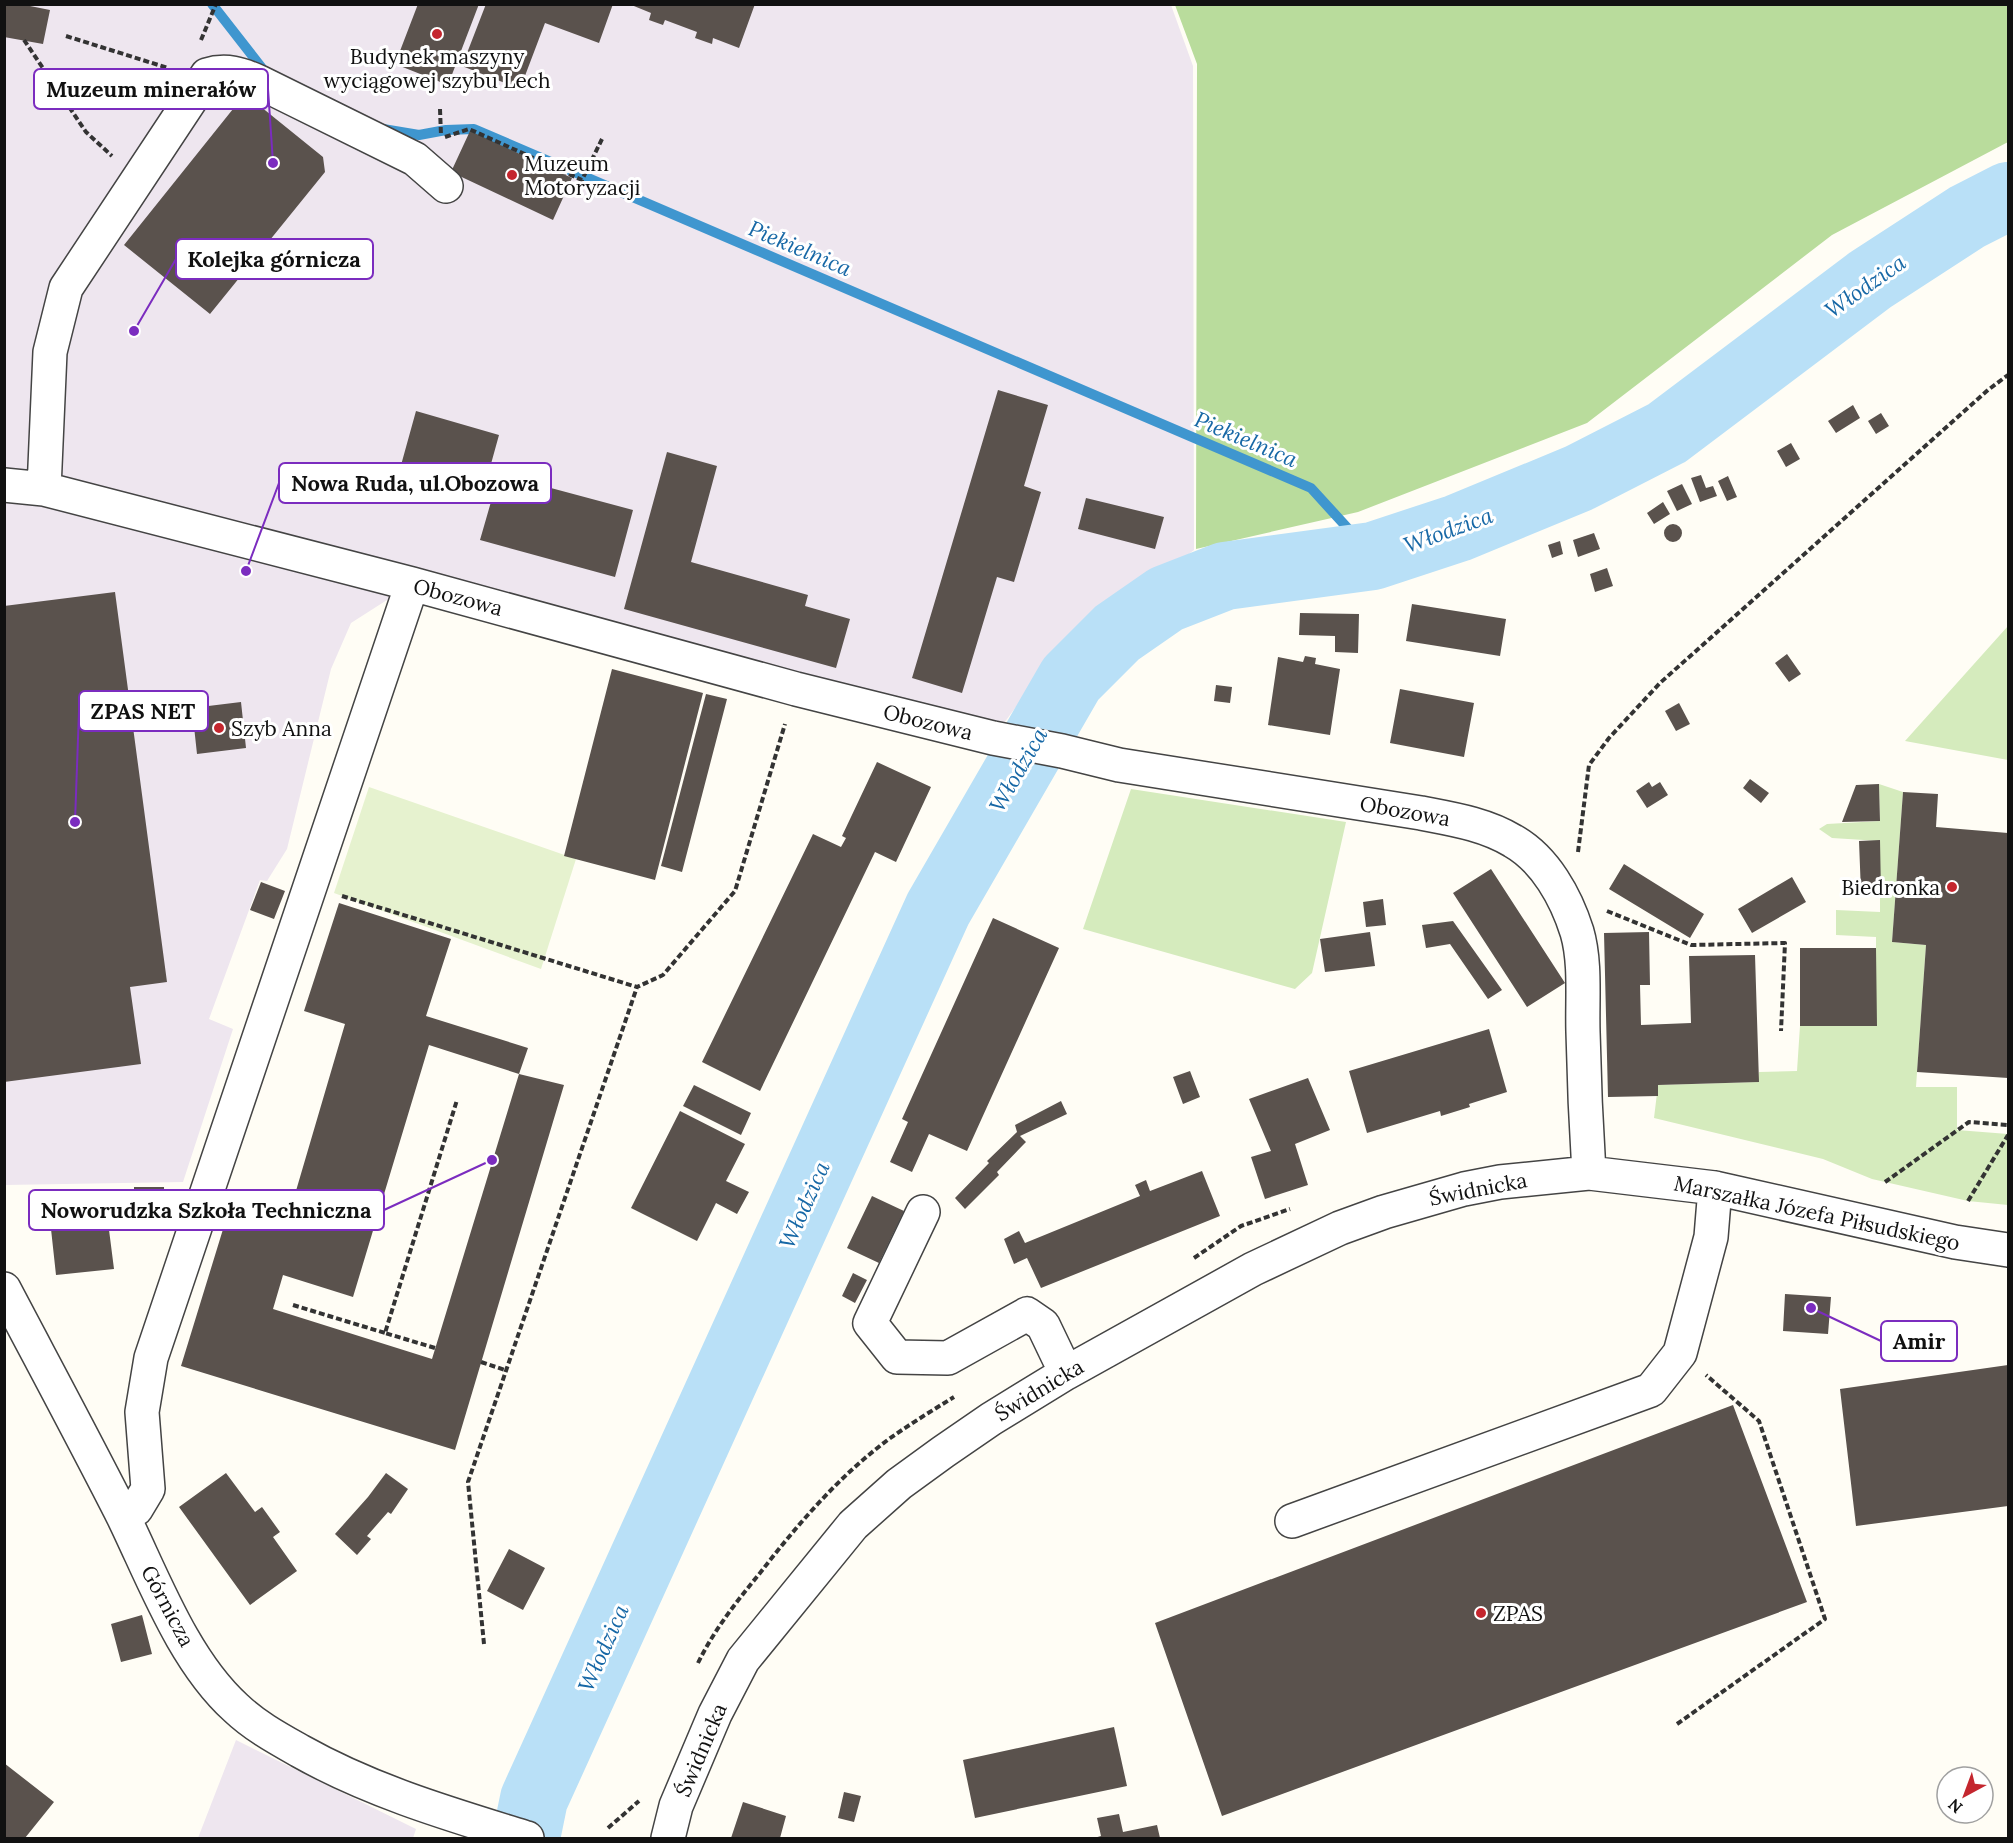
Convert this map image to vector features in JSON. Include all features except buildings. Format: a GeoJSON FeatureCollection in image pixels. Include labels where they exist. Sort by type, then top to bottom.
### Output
{"type":"FeatureCollection","features":[{"type":"Feature","properties":{"kind":"street"},"geometry":{"type":"LineString","coordinates":[[44,489],[50,352],[66,288],[207,75],[219,71],[239,73],[260,82],[415,159],[446,186]]}},
{"type":"Feature","properties":{"kind":"street","name":"Obozowa"},"geometry":{"type":"LineString","coordinates":[[4,484],[44,489],[412,584],[796,689],[993,738],[1119,765],[1421,813],[1470,823],[1513,841],[1543,866],[1563,899],[1577,933],[1582,967],[1584,1108],[1589,1173]]}},
{"type":"Feature","properties":{"kind":"street"},"geometry":{"type":"LineString","coordinates":[[123,1516],[136,1509],[148,1489],[142,1412],[151,1358],[412,584]]}},
{"type":"Feature","properties":{"kind":"street","name":"Marszałka Józefa Piłsudskiego"},"geometry":{"type":"LineString","coordinates":[[1589,1173],[1715,1188],[1955,1242],[2008,1250]]}},
{"type":"Feature","properties":{"kind":"street","name":"Świdnicka"},"geometry":{"type":"LineString","coordinates":[[668,1839],[676,1806],[710,1724],[743,1660],[853,1525],[899,1484],[992,1419],[1066,1373],[1253,1269],[1340,1228],[1384,1212],[1464,1189],[1519,1179],[1589,1173]]}},
{"type":"Feature","properties":{"kind":"street"},"geometry":{"type":"LineString","coordinates":[[1292,1521],[1651,1390],[1680,1353],[1711,1237],[1715,1188]]}},
{"type":"Feature","properties":{"kind":"street"},"geometry":{"type":"LineString","coordinates":[[923,1212],[870,1323],[897,1357],[948,1358],[1027,1314],[1043,1325],[1066,1373]]}},
{"type":"Feature","properties":{"kind":"street","name":"Górnicza"},"geometry":{"type":"LineString","coordinates":[[4,1289],[123,1516],[176,1626],[213,1685],[237,1709],[269,1734],[441,1826],[480,1824],[527,1839]]}},
{"type":"Feature","properties":{"kind":"path"},"geometry":{"type":"LineString","coordinates":[[210,18],[216,4]]}},
{"type":"Feature","properties":{"kind":"path"},"geometry":{"type":"LineString","coordinates":[[66,36],[204,80]]}},
{"type":"Feature","properties":{"kind":"path"},"geometry":{"type":"LineString","coordinates":[[24,40],[86,132],[138,179]]}},
{"type":"Feature","properties":{"kind":"path"},"geometry":{"type":"LineString","coordinates":[[441,138],[469,129],[582,180],[602,139]]}},
{"type":"Feature","properties":{"kind":"path"},"geometry":{"type":"LineString","coordinates":[[1563,899],[1572,895],[1589,765],[1609,738],[1660,683],[1988,390],[2008,375]]}},
{"type":"Feature","properties":{"kind":"path"},"geometry":{"type":"LineString","coordinates":[[334,893],[637,987],[663,975],[735,891],[796,689]]}},
{"type":"Feature","properties":{"kind":"path"},"geometry":{"type":"LineString","coordinates":[[1563,899],[1615,914],[1691,945],[1785,943],[1781,1031]]}},
{"type":"Feature","properties":{"kind":"path"},"geometry":{"type":"LineString","coordinates":[[484,1644],[468,1482],[637,987]]}},
{"type":"Feature","properties":{"kind":"path"},"geometry":{"type":"LineString","coordinates":[[385,1333],[457,1100]]}},
{"type":"Feature","properties":{"kind":"path"},"geometry":{"type":"LineString","coordinates":[[1885,1182],[1969,1122],[2008,1125]]}},
{"type":"Feature","properties":{"kind":"path"},"geometry":{"type":"LineString","coordinates":[[1968,1201],[2008,1135]]}},
{"type":"Feature","properties":{"kind":"path"},"geometry":{"type":"LineString","coordinates":[[293,1305],[435,1348]]}},
{"type":"Feature","properties":{"kind":"path"},"geometry":{"type":"LineString","coordinates":[[1677,1724],[1826,1619],[1758,1421],[1680,1353]]}},
{"type":"Feature","properties":{"kind":"path"},"geometry":{"type":"LineString","coordinates":[[481,1362],[505,1370]]}},
{"type":"Feature","properties":{"kind":"shaded area"},"geometry":{"type":"Polygon","coordinates":[[[4,5],[1171,5],[1193,66],[1194,550],[1052,658],[993,738],[412,584],[351,623],[331,669],[287,849],[267,881],[260,880],[209,1019],[233,1029],[183,1182],[5,1185],[4,5]]]}},
{"type":"Feature","properties":{"kind":"shaded area"},"geometry":{"type":"Polygon","coordinates":[[[236,1740],[416,1829],[413,1838],[198,1838],[236,1740]]]}},
{"type":"Feature","properties":{"kind":"green space"},"geometry":{"type":"Polygon","coordinates":[[[1175,5],[2008,5],[2008,142],[1832,235],[1587,423],[1358,512],[1196,549],[1197,64],[1175,5]]]}},
{"type":"Feature","properties":{"kind":"green space"},"geometry":{"type":"Polygon","coordinates":[[[2008,626],[2008,760],[1905,741],[2008,626]]]}},
{"type":"Feature","properties":{"kind":"green space"},"geometry":{"type":"Polygon","coordinates":[[[1879,784],[1903,792],[1892,942],[1926,945],[1916,1087],[1957,1087],[1957,1130],[2008,1134],[2008,1205],[1968,1201],[1872,1179],[1823,1159],[1654,1118],[1658,1085],[1758,1082],[1759,1072],[1797,1071],[1800,1026],[1876,1026],[1876,937],[1836,935],[1836,910],[1880,912],[1880,841],[1832,838],[1819,829],[1827,824],[1880,821],[1879,784]]]}},
{"type":"Feature","properties":{"kind":"green space"},"geometry":{"type":"Polygon","coordinates":[[[369,787],[576,859],[541,969],[334,893],[369,787]]]}},
{"type":"Feature","properties":{"kind":"green space"},"geometry":{"type":"Polygon","coordinates":[[[1131,789],[1346,822],[1312,973],[1295,989],[1083,929],[1131,789]]]}},
{"type":"Feature","properties":{"kind":"waterway","name":"Piekielnica"},"geometry":{"type":"LineString","coordinates":[[212,4],[265,72]]}},
{"type":"Feature","properties":{"kind":"waterway","name":"Piekielnica"},"geometry":{"type":"LineString","coordinates":[[383,129],[419,135],[446,130],[474,129],[1311,488],[1373,556]]}},
{"type":"Feature","properties":{"kind":"waterway","name":"Włodzica"},"geometry":{"type":"LineString","coordinates":[[526,1838],[534,1799],[938,909],[1071,679],[1117,633],[1166,599],[1225,576],[1373,556],[1458,528],[1579,478],[1667,433],[1870,280],[1967,217],[2008,196]]}},
{"type":"Feature","properties":{"kind":"place","name":"Budynek maszyny wyciągowej szybu Lech"},"geometry":{"type":"Point","coordinates":[437,34]}},
{"type":"Feature","properties":{"kind":"place","name":"Muzeum minerałów"},"geometry":{"type":"Point","coordinates":[273,163]}},
{"type":"Feature","properties":{"kind":"place","name":"Muzeum Motoryzacji"},"geometry":{"type":"Point","coordinates":[512,175]}},
{"type":"Feature","properties":{"kind":"place","name":"Kolejka górnicza"},"geometry":{"type":"Point","coordinates":[134,331]}},
{"type":"Feature","properties":{"kind":"place","name":"Nowa Ruda, ul.Obozowa"},"geometry":{"type":"Point","coordinates":[246,571]}},
{"type":"Feature","properties":{"kind":"place","name":"Szyb Anna"},"geometry":{"type":"Point","coordinates":[219,728]}},
{"type":"Feature","properties":{"kind":"place","name":"ZPAS NET"},"geometry":{"type":"Point","coordinates":[75,822]}},
{"type":"Feature","properties":{"kind":"place","name":"Biedronka"},"geometry":{"type":"Point","coordinates":[1952,887]}},
{"type":"Feature","properties":{"kind":"place","name":"Noworudzka Szkoła Techniczna"},"geometry":{"type":"Point","coordinates":[492,1160]}},
{"type":"Feature","properties":{"kind":"place","name":"Amir"},"geometry":{"type":"Point","coordinates":[1811,1308]}},
{"type":"Feature","properties":{"kind":"place","name":"ZPAS"},"geometry":{"type":"Point","coordinates":[1481,1613]}}]}
